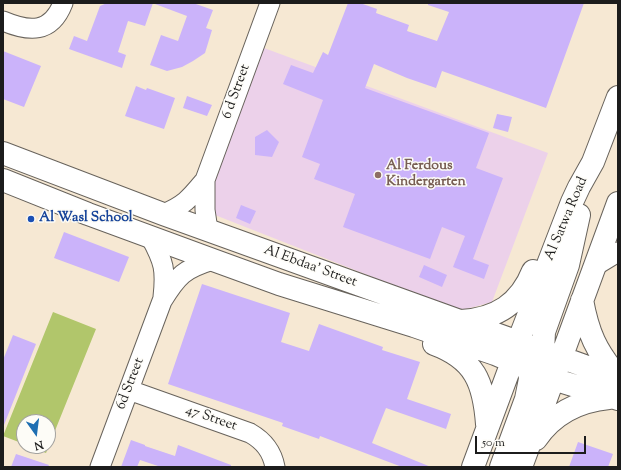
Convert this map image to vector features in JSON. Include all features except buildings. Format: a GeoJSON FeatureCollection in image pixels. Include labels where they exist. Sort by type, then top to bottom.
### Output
{"type":"FeatureCollection","features":[{"type":"Feature","properties":{"kind":"main road","name":"Al Satwa Road"},"geometry":{"type":"LineString","coordinates":[[472,464],[520,358],[572,202],[593,162],[618,97]]}},
{"type":"Feature","properties":{"kind":"main road","name":"Al Ebdaa' Street"},"geometry":{"type":"LineString","coordinates":[[3,153],[163,214],[459,321],[553,379],[617,388]]}},
{"type":"Feature","properties":{"kind":"main road"},"geometry":{"type":"LineString","coordinates":[[459,321],[474,320],[490,316],[506,308],[519,297],[528,283],[562,196],[581,172],[593,162]]}},
{"type":"Feature","properties":{"kind":"main road"},"geometry":{"type":"LineString","coordinates":[[523,462],[553,379],[553,355],[544,332],[568,265],[593,162]]}},
{"type":"Feature","properties":{"kind":"main road","name":"Al Ebdaa' Street"},"geometry":{"type":"LineString","coordinates":[[3,180],[88,214],[279,284],[414,326],[489,352],[520,358],[553,355],[617,388]]}},
{"type":"Feature","properties":{"kind":"main road"},"geometry":{"type":"LineString","coordinates":[[23,188],[67,195],[88,201],[173,234],[182,236],[200,234],[208,230]]}},
{"type":"Feature","properties":{"kind":"main road"},"geometry":{"type":"LineString","coordinates":[[553,355],[582,300],[618,203]]}},
{"type":"Feature","properties":{"kind":"main road"},"geometry":{"type":"LineString","coordinates":[[523,462],[542,430],[558,415],[582,403],[598,399],[617,388],[605,362],[593,342],[586,322],[582,300]]}},
{"type":"Feature","properties":{"kind":"main road"},"geometry":{"type":"LineString","coordinates":[[379,316],[394,330],[445,348],[458,356],[469,367],[478,380],[483,394],[488,429]]}},
{"type":"Feature","properties":{"kind":"main road"},"geometry":{"type":"LineString","coordinates":[[501,467],[526,399],[530,379],[520,358]]}},
{"type":"Feature","properties":{"kind":"street"},"geometry":{"type":"LineString","coordinates":[[10,24],[31,29],[44,26],[55,18],[63,3]]}},
{"type":"Feature","properties":{"kind":"street","name":"6 d Street"},"geometry":{"type":"LineString","coordinates":[[208,230],[205,210],[205,180],[270,3]]}},
{"type":"Feature","properties":{"kind":"street","name":"6 d Street"},"geometry":{"type":"LineString","coordinates":[[163,214],[187,201],[205,180]]}},
{"type":"Feature","properties":{"kind":"street","name":"6d Street"},"geometry":{"type":"LineString","coordinates":[[152,238],[160,254],[164,268],[165,282],[162,301]]}},
{"type":"Feature","properties":{"kind":"street"},"geometry":{"type":"LineString","coordinates":[[595,266],[618,252]]}},
{"type":"Feature","properties":{"kind":"street","name":"6d Street"},"geometry":{"type":"LineString","coordinates":[[100,467],[162,301],[173,283],[180,275],[192,267],[213,260]]}},
{"type":"Feature","properties":{"kind":"street","name":"47 Street"},"geometry":{"type":"LineString","coordinates":[[129,390],[250,433],[260,439],[267,447],[273,458],[275,467]]}},
{"type":"Feature","properties":{"kind":"shaded area","name":"Al Ferdous Kindergarten"},"geometry":{"type":"Polygon","coordinates":[[[264,48],[548,153],[492,302],[459,311],[215,215],[208,197],[264,48]]]}},
{"type":"Feature","properties":{"kind":"green space"},"geometry":{"type":"Polygon","coordinates":[[[53,312],[96,329],[56,428],[56,414],[16,414],[16,441],[3,436],[53,312]]]}},
{"type":"Feature","properties":{"kind":"place","name":"Al Ferdous Kindergarten"},"geometry":{"type":"Point","coordinates":[378,175]}},
{"type":"Feature","properties":{"kind":"place","name":"Al Wasl School"},"geometry":{"type":"Point","coordinates":[31,219]}}]}
